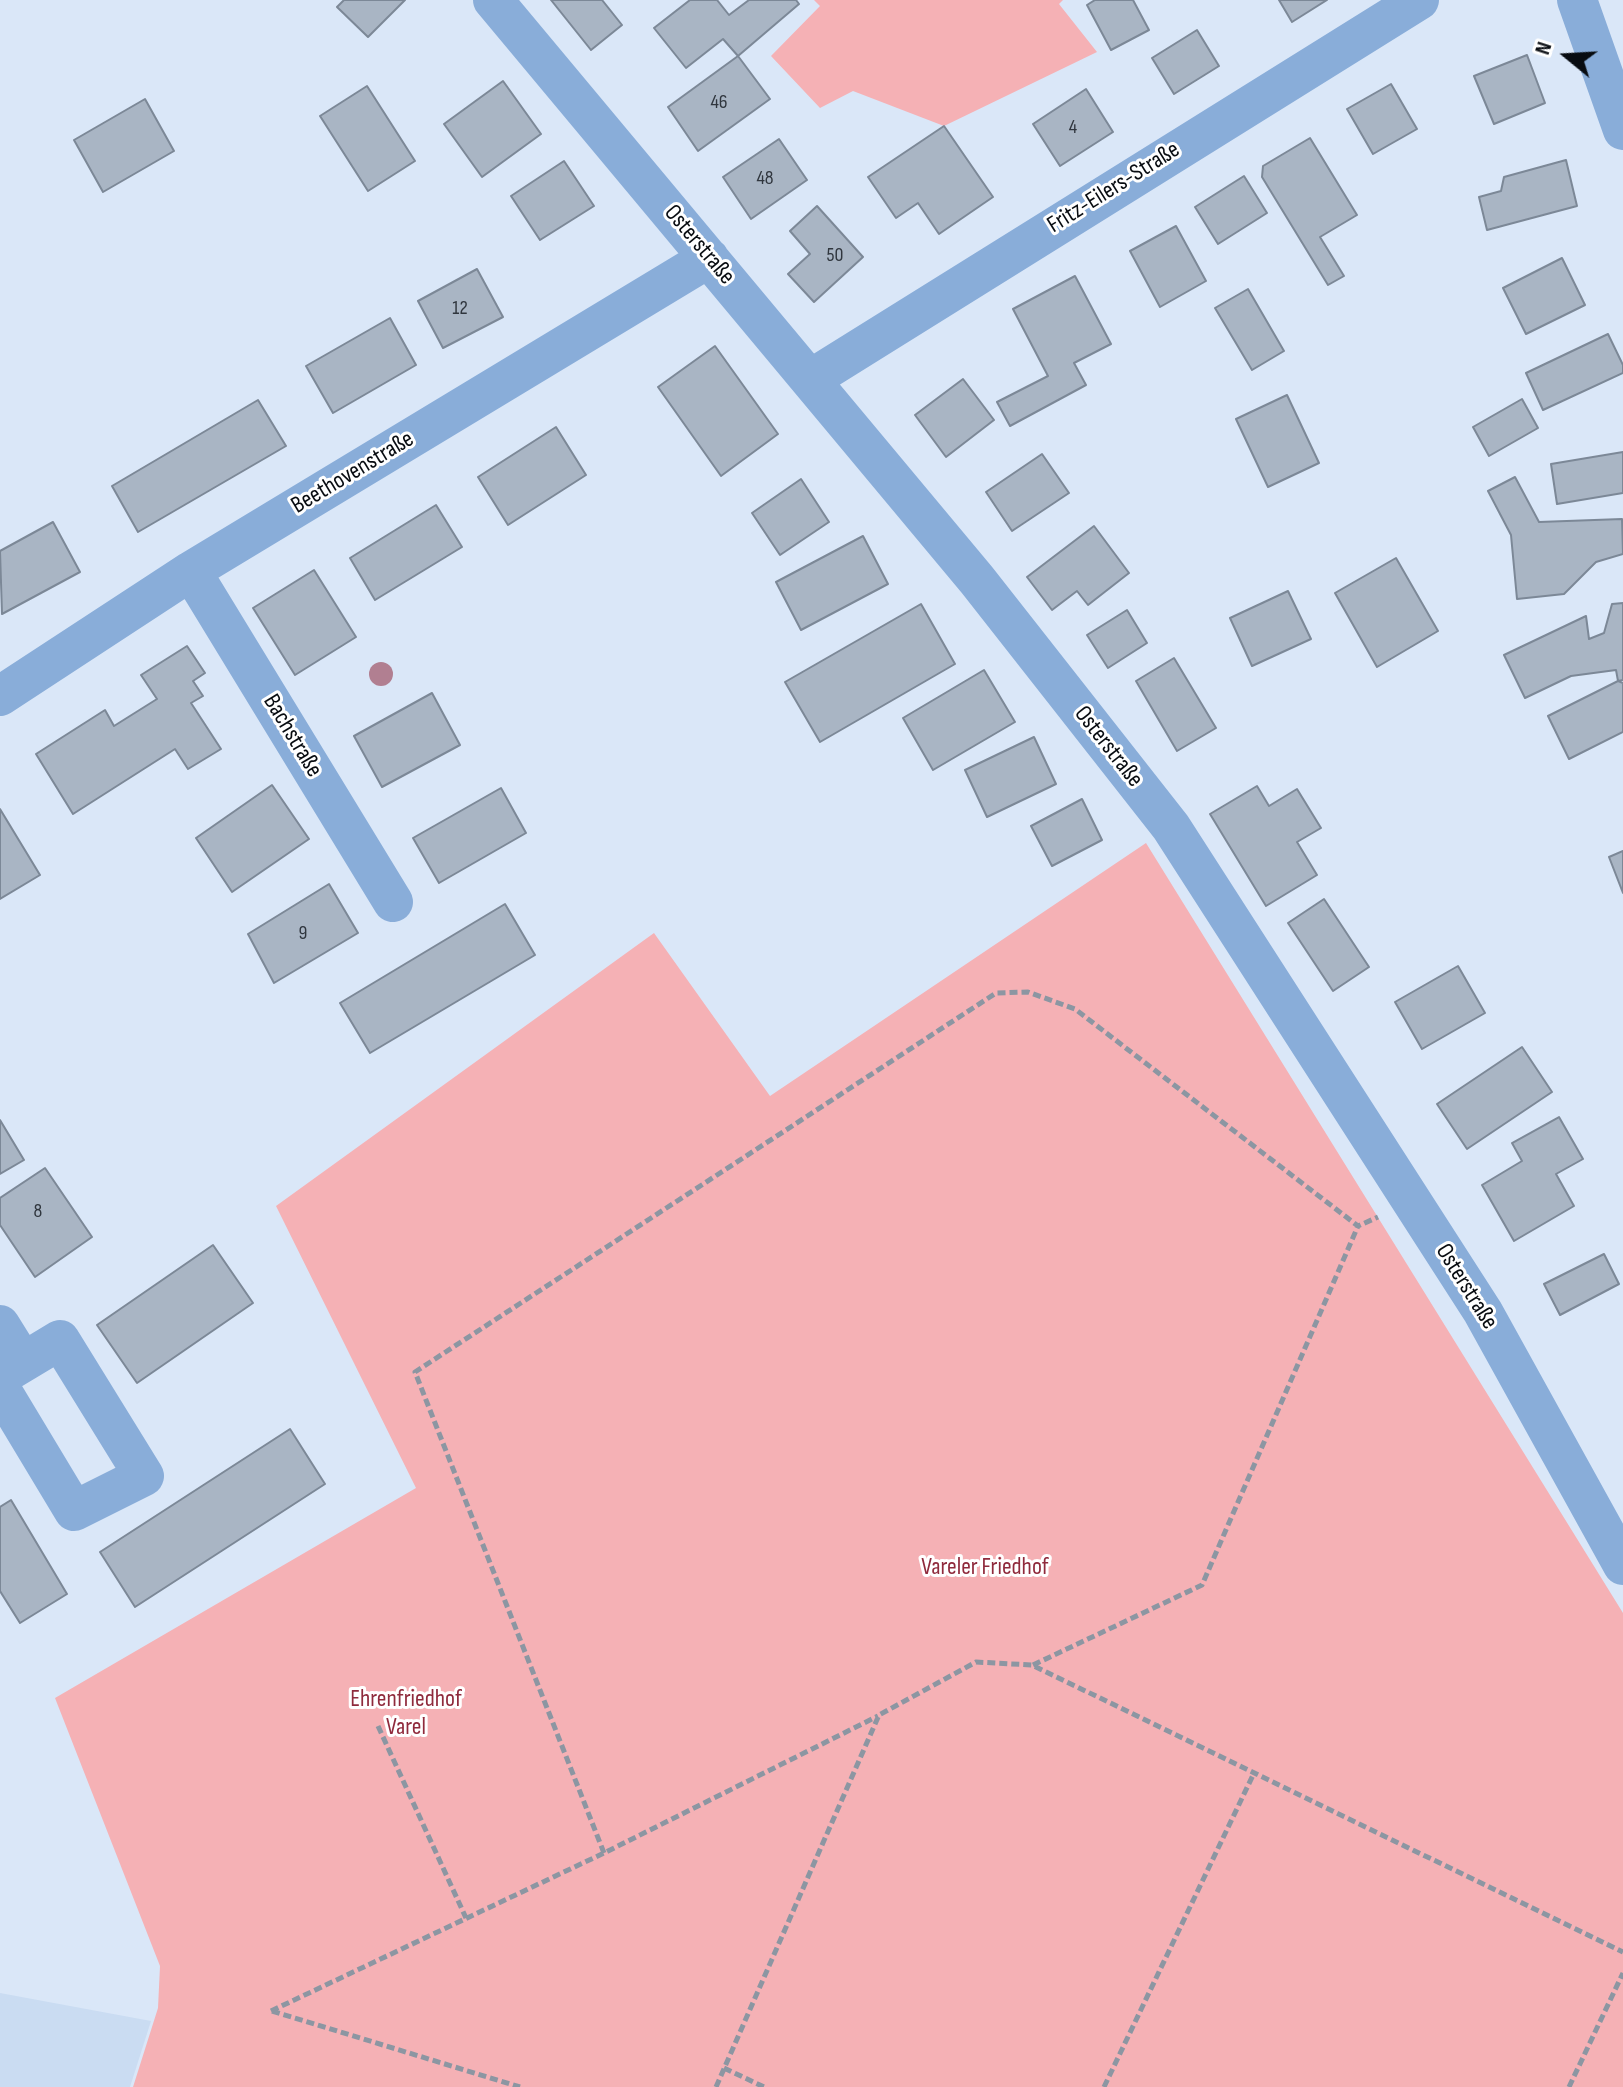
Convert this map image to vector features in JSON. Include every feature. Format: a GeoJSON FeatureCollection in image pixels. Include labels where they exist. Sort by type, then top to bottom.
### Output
{"type":"FeatureCollection","features":[{"type":"Feature","properties":{"kind":"street","name":"Osterstraße"},"geometry":{"type":"LineString","coordinates":[[493,0],[977,580],[1171,827],[1483,1312],[1623,1565]]}},
{"type":"Feature","properties":{"kind":"street","name":"Fritz-Eilers-Straße"},"geometry":{"type":"LineString","coordinates":[[811,379],[1419,0]]}},
{"type":"Feature","properties":{"kind":"street"},"geometry":{"type":"LineString","coordinates":[[1577,0],[1623,130]]}},
{"type":"Feature","properties":{"kind":"street","name":"Beethovenstraße"},"geometry":{"type":"LineString","coordinates":[[0,696],[191,571],[709,258]]}},
{"type":"Feature","properties":{"kind":"street","name":"Bachstraße"},"geometry":{"type":"LineString","coordinates":[[191,571],[393,902]]}},
{"type":"Feature","properties":{"kind":"street"},"geometry":{"type":"LineString","coordinates":[[0,1325],[8,1376]]}},
{"type":"Feature","properties":{"kind":"path"},"geometry":{"type":"LineString","coordinates":[[604,1853],[415,1372],[996,993],[1028,992],[1075,1009],[1358,1226]]}},
{"type":"Feature","properties":{"kind":"path"},"geometry":{"type":"LineString","coordinates":[[1032,1665],[1202,1585],[1358,1226],[1410,1200]]}},
{"type":"Feature","properties":{"kind":"path"},"geometry":{"type":"LineString","coordinates":[[520,2087],[271,2011],[604,1853],[879,1715],[976,1662],[1032,1665],[1623,1952]]}},
{"type":"Feature","properties":{"kind":"path"},"geometry":{"type":"LineString","coordinates":[[716,2087],[879,1715]]}},
{"type":"Feature","properties":{"kind":"path"},"geometry":{"type":"LineString","coordinates":[[378,1726],[466,1918]]}},
{"type":"Feature","properties":{"kind":"path"},"geometry":{"type":"LineString","coordinates":[[1104,2087],[1254,1773]]}},
{"type":"Feature","properties":{"kind":"path"},"geometry":{"type":"LineString","coordinates":[[1569,2087],[1623,1973]]}},
{"type":"Feature","properties":{"kind":"path"},"geometry":{"type":"LineString","coordinates":[[724,2068],[764,2087]]}},
{"type":"Feature","properties":{"kind":"shaded area"},"geometry":{"type":"Polygon","coordinates":[[[0,1993],[151,2021],[130,2087],[0,2087],[0,1993]]]}},
{"type":"Feature","properties":{"kind":"green space"},"geometry":{"type":"Polygon","coordinates":[[[814,0],[1063,0],[1059,4],[1097,52],[944,126],[853,91],[820,108],[771,56],[820,6],[814,0]]]}},
{"type":"Feature","properties":{"kind":"green space","name":"Vareler Friedhof"},"geometry":{"type":"Polygon","coordinates":[[[1146,843],[1623,1613],[1623,2087],[133,2087],[158,2008],[160,1966],[55,1698],[416,1488],[276,1206],[654,933],[770,1096],[1146,843]]]}},
{"type":"Feature","properties":{"kind":"building"},"geometry":{"type":"Polygon","coordinates":[[[344,0],[405,0],[368,37],[337,7],[344,0]]]}},
{"type":"Feature","properties":{"kind":"building"},"geometry":{"type":"Polygon","coordinates":[[[551,0],[602,0],[622,25],[591,50],[551,0]]]}},
{"type":"Feature","properties":{"kind":"building"},"geometry":{"type":"Polygon","coordinates":[[[690,0],[717,0],[729,15],[749,0],[796,0],[799,4],[738,56],[723,39],[686,68],[654,28],[690,0]]]}},
{"type":"Feature","properties":{"kind":"building"},"geometry":{"type":"Polygon","coordinates":[[[1095,0],[1133,0],[1149,30],[1111,50],[1087,5],[1095,0]]]}},
{"type":"Feature","properties":{"kind":"building"},"geometry":{"type":"Polygon","coordinates":[[[1279,0],[1327,0],[1292,22],[1279,0]]]}},
{"type":"Feature","properties":{"kind":"building"},"geometry":{"type":"Polygon","coordinates":[[[1197,30],[1219,66],[1174,94],[1152,58],[1197,30]]]}},
{"type":"Feature","properties":{"kind":"building"},"geometry":{"type":"Polygon","coordinates":[[[1527,55],[1545,103],[1494,124],[1474,76],[1527,55]]]}},
{"type":"Feature","properties":{"kind":"building"},"geometry":{"type":"Polygon","coordinates":[[[738,56],[770,99],[698,151],[668,107],[738,56]]]}},
{"type":"Feature","properties":{"kind":"building"},"geometry":{"type":"Polygon","coordinates":[[[503,81],[541,134],[482,177],[444,124],[503,81]]]}},
{"type":"Feature","properties":{"kind":"building"},"geometry":{"type":"Polygon","coordinates":[[[1391,84],[1417,129],[1373,154],[1347,109],[1391,84]]]}},
{"type":"Feature","properties":{"kind":"building"},"geometry":{"type":"Polygon","coordinates":[[[367,86],[415,161],[368,191],[320,116],[367,86]]]}},
{"type":"Feature","properties":{"kind":"building"},"geometry":{"type":"Polygon","coordinates":[[[1086,89],[1113,132],[1060,166],[1033,124],[1086,89]]]}},
{"type":"Feature","properties":{"kind":"building"},"geometry":{"type":"Polygon","coordinates":[[[145,99],[174,151],[103,192],[74,140],[145,99]]]}},
{"type":"Feature","properties":{"kind":"building"},"geometry":{"type":"Polygon","coordinates":[[[944,126],[993,197],[939,234],[918,203],[896,218],[868,177],[944,126]]]}},
{"type":"Feature","properties":{"kind":"building"},"geometry":{"type":"Polygon","coordinates":[[[1310,138],[1357,215],[1320,237],[1344,276],[1328,285],[1262,177],[1263,166],[1310,138]]]}},
{"type":"Feature","properties":{"kind":"building"},"geometry":{"type":"Polygon","coordinates":[[[779,139],[807,180],[751,219],[723,177],[779,139]]]}},
{"type":"Feature","properties":{"kind":"building"},"geometry":{"type":"Polygon","coordinates":[[[1566,160],[1577,206],[1487,230],[1479,197],[1501,191],[1504,177],[1566,160]]]}},
{"type":"Feature","properties":{"kind":"building"},"geometry":{"type":"Polygon","coordinates":[[[564,161],[594,206],[540,240],[511,196],[564,161]]]}},
{"type":"Feature","properties":{"kind":"building"},"geometry":{"type":"Polygon","coordinates":[[[1244,176],[1267,213],[1218,244],[1195,207],[1244,176]]]}},
{"type":"Feature","properties":{"kind":"building"},"geometry":{"type":"Polygon","coordinates":[[[817,206],[863,257],[814,302],[788,274],[810,254],[790,231],[817,206]]]}},
{"type":"Feature","properties":{"kind":"building"},"geometry":{"type":"Polygon","coordinates":[[[1176,226],[1206,281],[1160,307],[1130,251],[1176,226]]]}},
{"type":"Feature","properties":{"kind":"building"},"geometry":{"type":"Polygon","coordinates":[[[1562,258],[1585,305],[1526,334],[1503,288],[1562,258]]]}},
{"type":"Feature","properties":{"kind":"building"},"geometry":{"type":"Polygon","coordinates":[[[477,269],[503,317],[443,348],[418,301],[477,269]]]}},
{"type":"Feature","properties":{"kind":"building"},"geometry":{"type":"Polygon","coordinates":[[[1075,276],[1111,344],[1074,363],[1086,385],[1010,426],[997,402],[1048,376],[1013,309],[1075,276]]]}},
{"type":"Feature","properties":{"kind":"building"},"geometry":{"type":"Polygon","coordinates":[[[1248,289],[1284,351],[1252,370],[1215,308],[1248,289]]]}},
{"type":"Feature","properties":{"kind":"building"},"geometry":{"type":"Polygon","coordinates":[[[390,318],[416,365],[333,413],[306,366],[390,318]]]}},
{"type":"Feature","properties":{"kind":"building"},"geometry":{"type":"Polygon","coordinates":[[[1608,334],[1623,365],[1623,373],[1543,410],[1526,373],[1608,334]]]}},
{"type":"Feature","properties":{"kind":"building"},"geometry":{"type":"Polygon","coordinates":[[[715,346],[778,434],[721,476],[658,387],[715,346]]]}},
{"type":"Feature","properties":{"kind":"building"},"geometry":{"type":"Polygon","coordinates":[[[963,379],[994,420],[946,457],[915,415],[963,379]]]}},
{"type":"Feature","properties":{"kind":"building"},"geometry":{"type":"Polygon","coordinates":[[[1287,395],[1319,463],[1268,487],[1236,419],[1287,395]]]}},
{"type":"Feature","properties":{"kind":"building"},"geometry":{"type":"Polygon","coordinates":[[[1522,399],[1538,428],[1489,456],[1473,427],[1522,399]]]}},
{"type":"Feature","properties":{"kind":"building"},"geometry":{"type":"Polygon","coordinates":[[[258,400],[286,446],[138,532],[112,486],[258,400]]]}},
{"type":"Feature","properties":{"kind":"building"},"geometry":{"type":"Polygon","coordinates":[[[556,427],[586,475],[508,525],[478,477],[556,427]]]}},
{"type":"Feature","properties":{"kind":"building"},"geometry":{"type":"Polygon","coordinates":[[[1623,452],[1623,493],[1557,504],[1551,464],[1623,452]]]}},
{"type":"Feature","properties":{"kind":"building"},"geometry":{"type":"Polygon","coordinates":[[[1042,454],[1069,493],[1012,531],[986,492],[1042,454]]]}},
{"type":"Feature","properties":{"kind":"building"},"geometry":{"type":"Polygon","coordinates":[[[1515,477],[1539,522],[1622,519],[1623,554],[1596,562],[1564,594],[1517,599],[1511,535],[1488,491],[1515,477]]]}},
{"type":"Feature","properties":{"kind":"building"},"geometry":{"type":"Polygon","coordinates":[[[801,479],[829,522],[780,555],[752,513],[801,479]]]}},
{"type":"Feature","properties":{"kind":"building"},"geometry":{"type":"Polygon","coordinates":[[[436,505],[462,547],[375,600],[350,558],[436,505]]]}},
{"type":"Feature","properties":{"kind":"building"},"geometry":{"type":"Polygon","coordinates":[[[53,522],[80,572],[2,614],[0,551],[53,522]]]}},
{"type":"Feature","properties":{"kind":"building"},"geometry":{"type":"Polygon","coordinates":[[[1094,526],[1129,573],[1088,605],[1077,591],[1052,610],[1027,577],[1094,526]]]}},
{"type":"Feature","properties":{"kind":"building"},"geometry":{"type":"Polygon","coordinates":[[[863,536],[888,584],[801,630],[776,582],[863,536]]]}},
{"type":"Feature","properties":{"kind":"building"},"geometry":{"type":"Polygon","coordinates":[[[1396,558],[1438,631],[1377,667],[1335,593],[1396,558]]]}},
{"type":"Feature","properties":{"kind":"building"},"geometry":{"type":"Polygon","coordinates":[[[314,570],[356,637],[295,675],[253,608],[314,570]]]}},
{"type":"Feature","properties":{"kind":"building"},"geometry":{"type":"Polygon","coordinates":[[[1288,591],[1311,639],[1252,666],[1230,618],[1288,591]]]}},
{"type":"Feature","properties":{"kind":"building"},"geometry":{"type":"Polygon","coordinates":[[[1623,603],[1623,680],[1618,681],[1616,670],[1571,676],[1525,698],[1504,655],[1586,616],[1589,639],[1604,633],[1612,604],[1623,603]]]}},
{"type":"Feature","properties":{"kind":"building"},"geometry":{"type":"Polygon","coordinates":[[[921,604],[955,664],[820,742],[785,682],[921,604]]]}},
{"type":"Feature","properties":{"kind":"building"},"geometry":{"type":"Polygon","coordinates":[[[1127,610],[1147,643],[1108,668],[1087,635],[1127,610]]]}},
{"type":"Feature","properties":{"kind":"building"},"geometry":{"type":"Polygon","coordinates":[[[187,646],[205,673],[193,681],[203,696],[191,703],[221,749],[188,769],[175,749],[73,814],[36,754],[105,710],[114,726],[157,699],[141,675],[187,646]]]}},
{"type":"Feature","properties":{"kind":"building"},"geometry":{"type":"Polygon","coordinates":[[[1174,658],[1216,728],[1177,751],[1136,681],[1174,658]]]}},
{"type":"Feature","properties":{"kind":"building"},"geometry":{"type":"Polygon","coordinates":[[[984,670],[1015,722],[933,770],[903,718],[984,670]]]}},
{"type":"Feature","properties":{"kind":"building"},"geometry":{"type":"Polygon","coordinates":[[[1618,681],[1623,683],[1623,732],[1569,759],[1548,716],[1618,681]]]}},
{"type":"Feature","properties":{"kind":"building"},"geometry":{"type":"Polygon","coordinates":[[[432,693],[460,745],[382,787],[354,736],[432,693]]]}},
{"type":"Feature","properties":{"kind":"building"},"geometry":{"type":"Polygon","coordinates":[[[1034,737],[1056,784],[987,817],[965,770],[1034,737]]]}},
{"type":"Feature","properties":{"kind":"building"},"geometry":{"type":"Polygon","coordinates":[[[272,785],[309,839],[232,892],[196,838],[272,785]]]}},
{"type":"Feature","properties":{"kind":"building"},"geometry":{"type":"Polygon","coordinates":[[[1257,786],[1269,806],[1297,789],[1321,828],[1297,842],[1317,875],[1266,906],[1210,814],[1257,786]]]}},
{"type":"Feature","properties":{"kind":"building"},"geometry":{"type":"Polygon","coordinates":[[[501,788],[526,833],[439,883],[413,838],[501,788]]]}},
{"type":"Feature","properties":{"kind":"building"},"geometry":{"type":"Polygon","coordinates":[[[1082,799],[1102,840],[1052,866],[1031,826],[1082,799]]]}},
{"type":"Feature","properties":{"kind":"building"},"geometry":{"type":"Polygon","coordinates":[[[0,809],[40,875],[0,899],[0,809]]]}},
{"type":"Feature","properties":{"kind":"building"},"geometry":{"type":"Polygon","coordinates":[[[1623,851],[1623,893],[1609,857],[1623,851]]]}},
{"type":"Feature","properties":{"kind":"building"},"geometry":{"type":"Polygon","coordinates":[[[329,884],[358,933],[274,983],[248,934],[329,884]]]}},
{"type":"Feature","properties":{"kind":"building"},"geometry":{"type":"Polygon","coordinates":[[[1324,899],[1369,967],[1333,991],[1288,923],[1324,899]]]}},
{"type":"Feature","properties":{"kind":"building"},"geometry":{"type":"Polygon","coordinates":[[[505,904],[535,955],[370,1053],[340,1003],[505,904]]]}},
{"type":"Feature","properties":{"kind":"building"},"geometry":{"type":"Polygon","coordinates":[[[1458,966],[1485,1013],[1422,1049],[1395,1002],[1458,966]]]}},
{"type":"Feature","properties":{"kind":"building"},"geometry":{"type":"Polygon","coordinates":[[[1522,1047],[1552,1092],[1467,1149],[1437,1104],[1522,1047]]]}},
{"type":"Feature","properties":{"kind":"building"},"geometry":{"type":"Polygon","coordinates":[[[1559,1117],[1583,1159],[1556,1174],[1574,1206],[1514,1241],[1482,1185],[1522,1161],[1512,1143],[1559,1117]]]}},
{"type":"Feature","properties":{"kind":"building"},"geometry":{"type":"Polygon","coordinates":[[[0,1120],[24,1160],[0,1174],[0,1120]]]}},
{"type":"Feature","properties":{"kind":"building"},"geometry":{"type":"Polygon","coordinates":[[[45,1168],[92,1237],[35,1277],[0,1225],[0,1198],[45,1168]]]}},
{"type":"Feature","properties":{"kind":"building"},"geometry":{"type":"Polygon","coordinates":[[[213,1245],[253,1303],[137,1383],[97,1325],[213,1245]]]}},
{"type":"Feature","properties":{"kind":"building"},"geometry":{"type":"Polygon","coordinates":[[[1604,1254],[1619,1284],[1560,1315],[1544,1284],[1604,1254]]]}},
{"type":"Feature","properties":{"kind":"building"},"geometry":{"type":"Polygon","coordinates":[[[290,1429],[325,1484],[135,1607],[100,1552],[290,1429]]]}},
{"type":"Feature","properties":{"kind":"building"},"geometry":{"type":"Polygon","coordinates":[[[11,1500],[67,1594],[20,1623],[0,1591],[0,1507],[11,1500]]]}},
{"type":"Feature","properties":{"kind":"park label","name":"Ehrenfriedhof Varel"},"geometry":{"type":"Point","coordinates":[406,1714]}}]}
